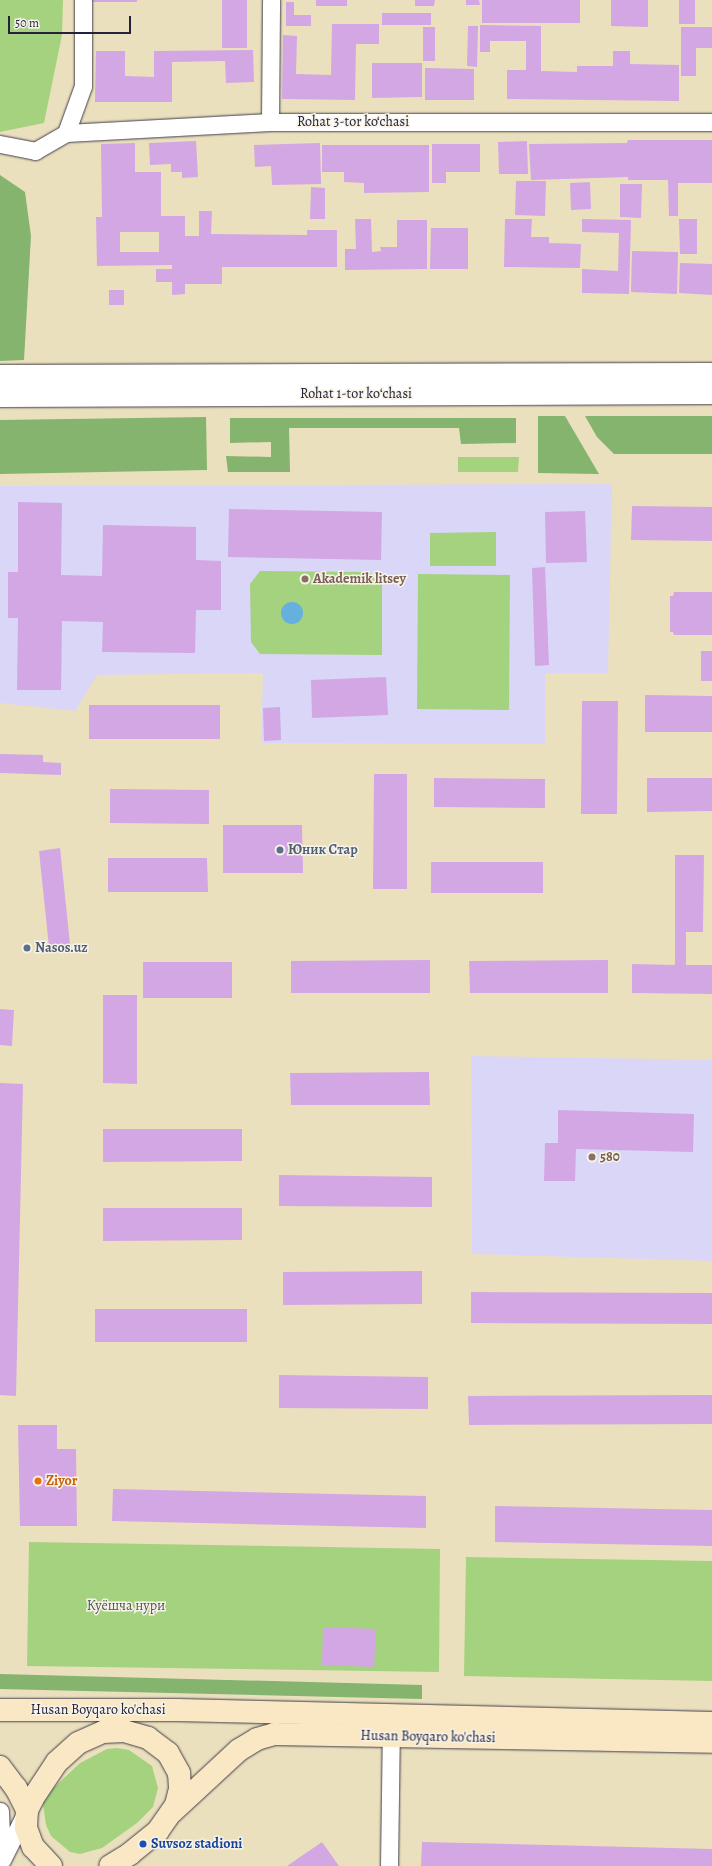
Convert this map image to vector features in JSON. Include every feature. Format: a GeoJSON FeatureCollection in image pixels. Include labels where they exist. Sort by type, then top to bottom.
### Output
{"type":"FeatureCollection","features":[{"type":"Feature","properties":{"kind":"main road","name":"Husan Boyqaro ko'chasi"},"geometry":{"type":"LineString","coordinates":[[9,1710],[178,1710],[391,1726],[712,1742]]}},
{"type":"Feature","properties":{"kind":"main road","name":"Husan Boyqaro ko'chasi"},"geometry":{"type":"LineString","coordinates":[[9,1710],[132,1732],[148,1738],[162,1747],[173,1759],[179,1774],[180,1789],[172,1812]]}},
{"type":"Feature","properties":{"kind":"main road","name":"Husan Boyqaro ko'chasi"},"geometry":{"type":"LineString","coordinates":[[51,1866],[41,1858],[30,1841],[26,1828],[27,1810],[44,1779],[67,1752],[92,1736],[178,1710]]}},
{"type":"Feature","properties":{"kind":"main road","name":"Husan Boyqaro ko'chasi"},"geometry":{"type":"LineString","coordinates":[[110,1866],[143,1844],[172,1812],[222,1764],[257,1739],[274,1734],[391,1726],[712,1723]]}},
{"type":"Feature","properties":{"kind":"main road","name":"Husan Boyqaro ko'chasi"},"geometry":{"type":"LineString","coordinates":[[0,1767],[16,1788],[27,1810]]}},
{"type":"Feature","properties":{"kind":"street"},"geometry":{"type":"LineString","coordinates":[[66,133],[83,86],[83,0]]}},
{"type":"Feature","properties":{"kind":"street"},"geometry":{"type":"LineString","coordinates":[[270,122],[271,0]]}},
{"type":"Feature","properties":{"kind":"street","name":"Rohat 3-tor ko‘chasi"},"geometry":{"type":"LineString","coordinates":[[0,144],[35,151],[66,133],[270,122],[712,122]]}},
{"type":"Feature","properties":{"kind":"street","name":"Rohat 1-tor koʻchasi"},"geometry":{"type":"LineString","coordinates":[[0,376],[712,374]]}},
{"type":"Feature","properties":{"kind":"street","name":"Rohat 1-tor koʻchasi"},"geometry":{"type":"LineString","coordinates":[[0,396],[712,393]]}},
{"type":"Feature","properties":{"kind":"street"},"geometry":{"type":"LineString","coordinates":[[389,1866],[391,1726]]}},
{"type":"Feature","properties":{"kind":"street"},"geometry":{"type":"LineString","coordinates":[[2,1863],[27,1810]]}},
{"type":"Feature","properties":{"kind":"street"},"geometry":{"type":"LineString","coordinates":[[0,1811],[2,1863]]}},
{"type":"Feature","properties":{"kind":"shaded area","name":"Akademik litsey"},"geometry":{"type":"Polygon","coordinates":[[[612,484],[608,673],[545,673],[545,744],[261,743],[263,673],[97,675],[75,711],[0,703],[0,486],[612,484]]]}},
{"type":"Feature","properties":{"kind":"shaded area","name":"580"},"geometry":{"type":"Polygon","coordinates":[[[471,1056],[712,1060],[712,1261],[472,1254],[471,1056]]]}},
{"type":"Feature","properties":{"kind":"green space"},"geometry":{"type":"Polygon","coordinates":[[[0,0],[63,0],[62,35],[44,123],[0,132],[0,0]]]}},
{"type":"Feature","properties":{"kind":"green space"},"geometry":{"type":"Polygon","coordinates":[[[0,175],[25,192],[31,236],[24,360],[0,361],[0,175]]]}},
{"type":"Feature","properties":{"kind":"green space"},"geometry":{"type":"Polygon","coordinates":[[[538,416],[565,416],[599,474],[538,473],[538,416]]]}},
{"type":"Feature","properties":{"kind":"green space"},"geometry":{"type":"Polygon","coordinates":[[[585,416],[712,416],[712,454],[614,454],[597,437],[585,416]]]}},
{"type":"Feature","properties":{"kind":"green space"},"geometry":{"type":"Polygon","coordinates":[[[206,417],[207,470],[0,474],[0,420],[206,417]]]}},
{"type":"Feature","properties":{"kind":"green space"},"geometry":{"type":"Polygon","coordinates":[[[230,418],[516,418],[516,443],[461,444],[459,428],[289,428],[290,472],[228,472],[226,456],[271,457],[271,442],[230,443],[230,418]]]}},
{"type":"Feature","properties":{"kind":"green space"},"geometry":{"type":"Polygon","coordinates":[[[458,457],[519,457],[518,472],[458,472],[458,457]]]}},
{"type":"Feature","properties":{"kind":"green space"},"geometry":{"type":"Polygon","coordinates":[[[496,532],[496,566],[430,566],[430,533],[496,532]]]}},
{"type":"Feature","properties":{"kind":"green space"},"geometry":{"type":"Polygon","coordinates":[[[260,571],[369,572],[382,585],[382,655],[260,654],[251,642],[250,584],[260,571]]]}},
{"type":"Feature","properties":{"kind":"green space"},"geometry":{"type":"Polygon","coordinates":[[[418,574],[510,575],[509,710],[417,709],[418,574]]]}},
{"type":"Feature","properties":{"kind":"green space","name":"Куёшча нури"},"geometry":{"type":"Polygon","coordinates":[[[29,1542],[440,1549],[439,1672],[27,1666],[29,1542]]]}},
{"type":"Feature","properties":{"kind":"green space"},"geometry":{"type":"Polygon","coordinates":[[[466,1557],[712,1561],[712,1681],[464,1676],[466,1557]]]}},
{"type":"Feature","properties":{"kind":"green space"},"geometry":{"type":"Polygon","coordinates":[[[0,1674],[422,1685],[422,1699],[0,1689],[0,1674]]]}},
{"type":"Feature","properties":{"kind":"green space"},"geometry":{"type":"Polygon","coordinates":[[[117,1748],[129,1750],[152,1766],[158,1788],[153,1807],[137,1823],[102,1848],[80,1854],[70,1852],[51,1836],[46,1825],[43,1804],[48,1793],[80,1763],[107,1749],[117,1748]]]}},
{"type":"Feature","properties":{"kind":"water"},"geometry":{"type":"Polygon","coordinates":[[[292,602],[300,605],[303,613],[300,621],[292,624],[284,621],[281,613],[284,605],[292,602]]]}},
{"type":"Feature","properties":{"kind":"building"},"geometry":{"type":"Polygon","coordinates":[[[92,0],[137,0],[137,2],[92,2],[92,0]]]}},
{"type":"Feature","properties":{"kind":"building"},"geometry":{"type":"Polygon","coordinates":[[[222,0],[247,0],[247,48],[222,48],[222,0]]]}},
{"type":"Feature","properties":{"kind":"building"},"geometry":{"type":"Polygon","coordinates":[[[316,0],[347,0],[347,6],[316,6],[316,0]]]}},
{"type":"Feature","properties":{"kind":"building"},"geometry":{"type":"Polygon","coordinates":[[[415,0],[435,0],[434,6],[415,6],[415,0]]]}},
{"type":"Feature","properties":{"kind":"building"},"geometry":{"type":"Polygon","coordinates":[[[466,0],[479,0],[480,5],[466,5],[466,0]]]}},
{"type":"Feature","properties":{"kind":"building"},"geometry":{"type":"Polygon","coordinates":[[[482,0],[580,0],[580,23],[482,23],[482,0]]]}},
{"type":"Feature","properties":{"kind":"building"},"geometry":{"type":"Polygon","coordinates":[[[611,0],[648,0],[648,27],[611,26],[611,0]]]}},
{"type":"Feature","properties":{"kind":"building"},"geometry":{"type":"Polygon","coordinates":[[[679,0],[695,0],[695,24],[679,24],[679,0]]]}},
{"type":"Feature","properties":{"kind":"building"},"geometry":{"type":"Polygon","coordinates":[[[286,2],[294,2],[294,15],[311,15],[311,26],[286,26],[286,2]]]}},
{"type":"Feature","properties":{"kind":"building"},"geometry":{"type":"Polygon","coordinates":[[[382,13],[431,13],[431,25],[382,25],[382,13]]]}},
{"type":"Feature","properties":{"kind":"building"},"geometry":{"type":"Polygon","coordinates":[[[332,24],[379,24],[379,44],[356,44],[355,100],[282,99],[283,35],[297,36],[296,74],[331,75],[332,24]]]}},
{"type":"Feature","properties":{"kind":"building"},"geometry":{"type":"Polygon","coordinates":[[[480,25],[541,26],[541,71],[577,72],[577,66],[613,66],[613,51],[630,51],[630,64],[679,65],[679,101],[507,99],[507,70],[526,70],[526,41],[490,41],[490,52],[480,52],[480,25]]]}},
{"type":"Feature","properties":{"kind":"building"},"geometry":{"type":"Polygon","coordinates":[[[468,26],[478,26],[477,67],[467,66],[468,26]]]}},
{"type":"Feature","properties":{"kind":"building"},"geometry":{"type":"Polygon","coordinates":[[[423,27],[435,27],[435,61],[423,61],[423,27]]]}},
{"type":"Feature","properties":{"kind":"building"},"geometry":{"type":"Polygon","coordinates":[[[681,27],[712,27],[712,48],[696,48],[696,76],[681,76],[681,27]]]}},
{"type":"Feature","properties":{"kind":"building"},"geometry":{"type":"Polygon","coordinates":[[[253,50],[254,82],[226,83],[225,61],[172,62],[172,102],[95,102],[96,51],[125,51],[125,76],[154,77],[154,51],[253,50]]]}},
{"type":"Feature","properties":{"kind":"building"},"geometry":{"type":"Polygon","coordinates":[[[372,63],[422,63],[422,97],[372,98],[372,63]]]}},
{"type":"Feature","properties":{"kind":"building"},"geometry":{"type":"Polygon","coordinates":[[[425,68],[474,69],[474,100],[425,100],[425,68]]]}},
{"type":"Feature","properties":{"kind":"building"},"geometry":{"type":"Polygon","coordinates":[[[628,140],[712,140],[712,183],[678,183],[678,216],[669,216],[668,180],[628,180],[628,177],[531,180],[529,144],[627,143],[628,140]]]}},
{"type":"Feature","properties":{"kind":"building"},"geometry":{"type":"Polygon","coordinates":[[[196,141],[198,177],[182,178],[182,172],[171,172],[171,164],[150,165],[149,143],[196,141]]]}},
{"type":"Feature","properties":{"kind":"building"},"geometry":{"type":"Polygon","coordinates":[[[527,141],[528,174],[499,174],[498,142],[527,141]]]}},
{"type":"Feature","properties":{"kind":"building"},"geometry":{"type":"Polygon","coordinates":[[[135,143],[135,172],[161,172],[161,216],[185,216],[185,236],[199,236],[199,211],[212,211],[211,234],[307,235],[307,230],[337,230],[337,267],[222,267],[222,284],[185,284],[185,294],[172,295],[172,282],[156,282],[156,269],[172,269],[172,265],[97,266],[96,217],[102,217],[101,144],[135,143]],[[120,232],[120,252],[159,252],[159,232],[120,232]]]}},
{"type":"Feature","properties":{"kind":"building"},"geometry":{"type":"Polygon","coordinates":[[[320,143],[321,184],[272,185],[271,166],[255,167],[254,145],[320,143]]]}},
{"type":"Feature","properties":{"kind":"building"},"geometry":{"type":"Polygon","coordinates":[[[432,144],[480,144],[480,172],[446,172],[446,183],[432,183],[432,144]]]}},
{"type":"Feature","properties":{"kind":"building"},"geometry":{"type":"Polygon","coordinates":[[[322,145],[429,145],[429,192],[364,193],[364,183],[344,182],[344,172],[322,172],[322,145]]]}},
{"type":"Feature","properties":{"kind":"building"},"geometry":{"type":"Polygon","coordinates":[[[516,181],[546,181],[545,216],[515,215],[516,181]]]}},
{"type":"Feature","properties":{"kind":"building"},"geometry":{"type":"Polygon","coordinates":[[[590,182],[591,209],[571,210],[570,183],[590,182]]]}},
{"type":"Feature","properties":{"kind":"building"},"geometry":{"type":"Polygon","coordinates":[[[620,184],[642,184],[641,218],[620,217],[620,184]]]}},
{"type":"Feature","properties":{"kind":"building"},"geometry":{"type":"Polygon","coordinates":[[[311,187],[325,188],[325,219],[310,219],[311,187]]]}},
{"type":"Feature","properties":{"kind":"building"},"geometry":{"type":"Polygon","coordinates":[[[355,219],[371,219],[372,252],[381,251],[380,247],[397,247],[397,220],[427,220],[427,269],[345,270],[345,249],[356,249],[355,219]]]}},
{"type":"Feature","properties":{"kind":"building"},"geometry":{"type":"Polygon","coordinates":[[[505,219],[532,219],[531,237],[549,237],[549,243],[581,244],[580,268],[504,267],[505,219]]]}},
{"type":"Feature","properties":{"kind":"building"},"geometry":{"type":"Polygon","coordinates":[[[582,219],[631,220],[629,294],[582,293],[582,269],[618,271],[619,233],[582,232],[582,219]]]}},
{"type":"Feature","properties":{"kind":"building"},"geometry":{"type":"Polygon","coordinates":[[[679,219],[697,219],[697,254],[680,254],[679,219]]]}},
{"type":"Feature","properties":{"kind":"building"},"geometry":{"type":"Polygon","coordinates":[[[431,228],[468,228],[468,269],[430,269],[431,228]]]}},
{"type":"Feature","properties":{"kind":"building"},"geometry":{"type":"Polygon","coordinates":[[[632,251],[678,252],[677,294],[631,292],[632,251]]]}},
{"type":"Feature","properties":{"kind":"building"},"geometry":{"type":"Polygon","coordinates":[[[680,263],[712,264],[712,295],[679,293],[680,263]]]}},
{"type":"Feature","properties":{"kind":"building"},"geometry":{"type":"Polygon","coordinates":[[[109,290],[124,290],[124,305],[109,305],[109,290]]]}},
{"type":"Feature","properties":{"kind":"building"},"geometry":{"type":"Polygon","coordinates":[[[18,502],[62,503],[61,575],[102,576],[103,525],[196,527],[196,560],[221,561],[221,610],[196,610],[195,653],[102,652],[103,622],[62,621],[61,690],[17,690],[18,618],[8,618],[8,572],[18,572],[18,502]]]}},
{"type":"Feature","properties":{"kind":"building"},"geometry":{"type":"Polygon","coordinates":[[[632,506],[712,507],[712,541],[631,540],[632,506]]]}},
{"type":"Feature","properties":{"kind":"building"},"geometry":{"type":"Polygon","coordinates":[[[229,509],[382,512],[381,560],[228,557],[229,509]]]}},
{"type":"Feature","properties":{"kind":"building"},"geometry":{"type":"Polygon","coordinates":[[[585,511],[587,562],[546,563],[545,512],[585,511]]]}},
{"type":"Feature","properties":{"kind":"building"},"geometry":{"type":"Polygon","coordinates":[[[545,567],[549,665],[535,666],[532,568],[545,567]]]}},
{"type":"Feature","properties":{"kind":"building"},"geometry":{"type":"Polygon","coordinates":[[[674,592],[712,592],[712,635],[674,635],[673,632],[670,632],[670,596],[673,596],[674,592]]]}},
{"type":"Feature","properties":{"kind":"building"},"geometry":{"type":"Polygon","coordinates":[[[701,651],[712,651],[712,681],[701,681],[701,651]]]}},
{"type":"Feature","properties":{"kind":"building"},"geometry":{"type":"Polygon","coordinates":[[[386,677],[388,715],[312,718],[311,680],[386,677]]]}},
{"type":"Feature","properties":{"kind":"building"},"geometry":{"type":"Polygon","coordinates":[[[645,695],[712,696],[712,732],[645,732],[645,695]]]}},
{"type":"Feature","properties":{"kind":"building"},"geometry":{"type":"Polygon","coordinates":[[[582,701],[618,701],[617,814],[581,814],[582,701]]]}},
{"type":"Feature","properties":{"kind":"building"},"geometry":{"type":"Polygon","coordinates":[[[89,705],[220,705],[220,739],[89,739],[89,705]]]}},
{"type":"Feature","properties":{"kind":"building"},"geometry":{"type":"Polygon","coordinates":[[[280,707],[281,740],[264,741],[263,708],[280,707]]]}},
{"type":"Feature","properties":{"kind":"building"},"geometry":{"type":"Polygon","coordinates":[[[0,754],[43,755],[43,762],[61,763],[61,775],[0,773],[0,754]]]}},
{"type":"Feature","properties":{"kind":"building"},"geometry":{"type":"Polygon","coordinates":[[[374,774],[407,774],[407,889],[373,889],[374,774]]]}},
{"type":"Feature","properties":{"kind":"building"},"geometry":{"type":"Polygon","coordinates":[[[434,778],[545,779],[545,808],[434,807],[434,778]]]}},
{"type":"Feature","properties":{"kind":"building"},"geometry":{"type":"Polygon","coordinates":[[[647,778],[712,778],[712,811],[647,812],[647,778]]]}},
{"type":"Feature","properties":{"kind":"building"},"geometry":{"type":"Polygon","coordinates":[[[110,789],[209,790],[209,824],[110,823],[110,789]]]}},
{"type":"Feature","properties":{"kind":"building"},"geometry":{"type":"Polygon","coordinates":[[[223,825],[302,825],[303,873],[223,873],[223,825]]]}},
{"type":"Feature","properties":{"kind":"building"},"geometry":{"type":"Polygon","coordinates":[[[60,848],[70,944],[49,947],[39,851],[60,848]]]}},
{"type":"Feature","properties":{"kind":"building"},"geometry":{"type":"Polygon","coordinates":[[[675,855],[704,855],[703,932],[686,932],[686,965],[712,965],[712,994],[632,993],[632,964],[675,965],[675,855]]]}},
{"type":"Feature","properties":{"kind":"building"},"geometry":{"type":"Polygon","coordinates":[[[108,858],[207,858],[208,892],[108,892],[108,858]]]}},
{"type":"Feature","properties":{"kind":"building"},"geometry":{"type":"Polygon","coordinates":[[[431,862],[543,862],[543,893],[431,893],[431,862]]]}},
{"type":"Feature","properties":{"kind":"building"},"geometry":{"type":"Polygon","coordinates":[[[430,960],[430,993],[291,993],[291,961],[430,960]]]}},
{"type":"Feature","properties":{"kind":"building"},"geometry":{"type":"Polygon","coordinates":[[[608,960],[608,993],[470,993],[469,961],[608,960]]]}},
{"type":"Feature","properties":{"kind":"building"},"geometry":{"type":"Polygon","coordinates":[[[143,962],[232,962],[232,998],[143,998],[143,962]]]}},
{"type":"Feature","properties":{"kind":"building"},"geometry":{"type":"Polygon","coordinates":[[[103,995],[137,995],[137,1084],[103,1083],[103,995]]]}},
{"type":"Feature","properties":{"kind":"building"},"geometry":{"type":"Polygon","coordinates":[[[0,1009],[14,1010],[12,1046],[0,1045],[0,1009]]]}},
{"type":"Feature","properties":{"kind":"building"},"geometry":{"type":"Polygon","coordinates":[[[429,1072],[430,1105],[291,1105],[290,1073],[429,1072]]]}},
{"type":"Feature","properties":{"kind":"building"},"geometry":{"type":"Polygon","coordinates":[[[0,1083],[23,1084],[16,1396],[0,1395],[0,1083]]]}},
{"type":"Feature","properties":{"kind":"building"},"geometry":{"type":"Polygon","coordinates":[[[558,1110],[694,1114],[693,1152],[576,1149],[575,1181],[544,1181],[545,1143],[558,1143],[558,1110]]]}},
{"type":"Feature","properties":{"kind":"building"},"geometry":{"type":"Polygon","coordinates":[[[103,1129],[242,1129],[242,1161],[103,1162],[103,1129]]]}},
{"type":"Feature","properties":{"kind":"building"},"geometry":{"type":"Polygon","coordinates":[[[279,1175],[432,1177],[432,1207],[279,1206],[279,1175]]]}},
{"type":"Feature","properties":{"kind":"building"},"geometry":{"type":"Polygon","coordinates":[[[103,1208],[242,1208],[242,1240],[103,1241],[103,1208]]]}},
{"type":"Feature","properties":{"kind":"building"},"geometry":{"type":"Polygon","coordinates":[[[422,1271],[422,1304],[283,1305],[283,1272],[422,1271]]]}},
{"type":"Feature","properties":{"kind":"building"},"geometry":{"type":"Polygon","coordinates":[[[471,1292],[712,1293],[712,1324],[471,1323],[471,1292]]]}},
{"type":"Feature","properties":{"kind":"building"},"geometry":{"type":"Polygon","coordinates":[[[95,1309],[247,1309],[247,1342],[95,1342],[95,1309]]]}},
{"type":"Feature","properties":{"kind":"building"},"geometry":{"type":"Polygon","coordinates":[[[279,1375],[428,1377],[428,1409],[279,1408],[279,1375]]]}},
{"type":"Feature","properties":{"kind":"building"},"geometry":{"type":"Polygon","coordinates":[[[712,1395],[712,1424],[469,1425],[468,1396],[712,1395]]]}},
{"type":"Feature","properties":{"kind":"building"},"geometry":{"type":"Polygon","coordinates":[[[18,1425],[57,1425],[57,1449],[76,1449],[77,1526],[20,1526],[18,1425]]]}},
{"type":"Feature","properties":{"kind":"building"},"geometry":{"type":"Polygon","coordinates":[[[113,1489],[426,1496],[426,1528],[112,1521],[113,1489]]]}},
{"type":"Feature","properties":{"kind":"building"},"geometry":{"type":"Polygon","coordinates":[[[495,1506],[712,1510],[712,1546],[495,1542],[495,1506]]]}},
{"type":"Feature","properties":{"kind":"building"},"geometry":{"type":"Polygon","coordinates":[[[323,1627],[376,1629],[374,1667],[322,1665],[323,1627]]]}},
{"type":"Feature","properties":{"kind":"building"},"geometry":{"type":"Polygon","coordinates":[[[322,1842],[339,1866],[287,1866],[322,1842]]]}},
{"type":"Feature","properties":{"kind":"building"},"geometry":{"type":"Polygon","coordinates":[[[422,1842],[712,1849],[712,1866],[421,1866],[422,1842]]]}},
{"type":"Feature","properties":{"kind":"place","name":"Akademik litsey"},"geometry":{"type":"Point","coordinates":[305,579]}},
{"type":"Feature","properties":{"kind":"place","name":"Юник Стар"},"geometry":{"type":"Point","coordinates":[280,850]}},
{"type":"Feature","properties":{"kind":"place","name":"Nasos.uz"},"geometry":{"type":"Point","coordinates":[27,948]}},
{"type":"Feature","properties":{"kind":"place","name":"580"},"geometry":{"type":"Point","coordinates":[592,1157]}},
{"type":"Feature","properties":{"kind":"place","name":"Ziyor"},"geometry":{"type":"Point","coordinates":[38,1481]}},
{"type":"Feature","properties":{"kind":"place","name":"Suvsoz stadioni"},"geometry":{"type":"Point","coordinates":[143,1844]}}]}
